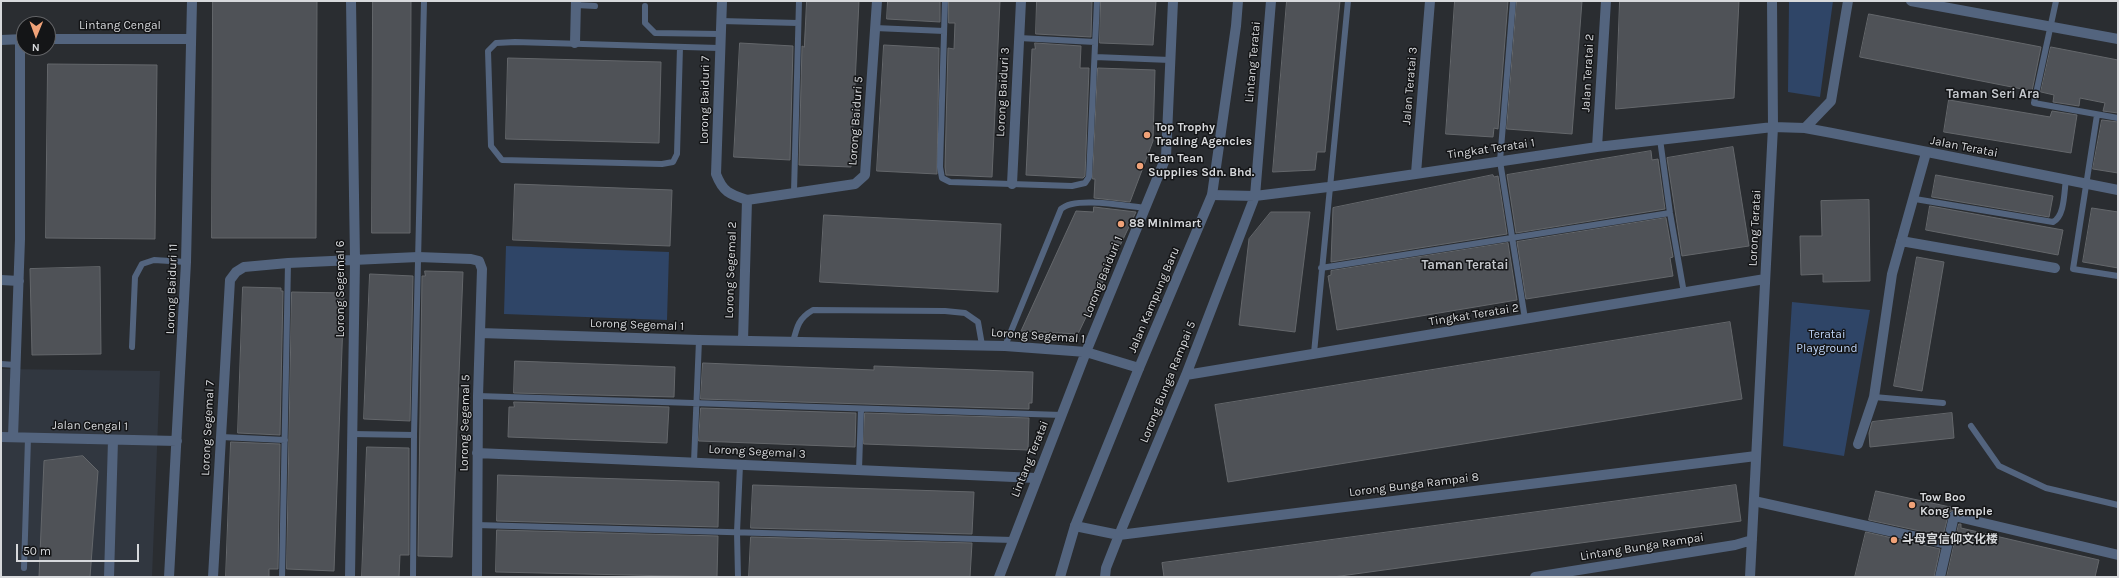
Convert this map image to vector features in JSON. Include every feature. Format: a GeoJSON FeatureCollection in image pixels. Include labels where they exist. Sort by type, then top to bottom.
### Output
{"type":"FeatureCollection","features":[{"type":"Feature","properties":{"kind":"street","name":"Lorong Baiduri 11"},"geometry":{"type":"LineString","coordinates":[[169,577],[178,441],[186,262],[192,1]]}},
{"type":"Feature","properties":{"kind":"street","name":"Lorong Segemal 6"},"geometry":{"type":"LineString","coordinates":[[350,577],[354,260],[351,1]]}},
{"type":"Feature","properties":{"kind":"street","name":"Lorong Baiduri 7"},"geometry":{"type":"LineString","coordinates":[[722,1],[719,48],[716,174],[722,187],[731,195]]}},
{"type":"Feature","properties":{"kind":"street","name":"Lorong Baiduri 5"},"geometry":{"type":"LineString","coordinates":[[731,195],[747,200],[854,184],[865,175],[877,1]]}},
{"type":"Feature","properties":{"kind":"street","name":"Lorong Baiduri 3"},"geometry":{"type":"LineString","coordinates":[[1012,184],[1021,1]]}},
{"type":"Feature","properties":{"kind":"street","name":"Lorong Baiduri 1"},"geometry":{"type":"LineString","coordinates":[[1086,352],[1166,157],[1173,1]]}},
{"type":"Feature","properties":{"kind":"street","name":"Jalan Kampung Baru"},"geometry":{"type":"LineString","coordinates":[[1060,577],[1075,526],[1139,368],[1212,195],[1236,26],[1238,1]]}},
{"type":"Feature","properties":{"kind":"street","name":"Lintang Teratai"},"geometry":{"type":"LineString","coordinates":[[1255,196],[1271,1]]}},
{"type":"Feature","properties":{"kind":"street","name":"Jalan Teratai 3"},"geometry":{"type":"LineString","coordinates":[[1416,173],[1430,1]]}},
{"type":"Feature","properties":{"kind":"street","name":"Jalan Teratai 2"},"geometry":{"type":"LineString","coordinates":[[1597,147],[1606,1]]}},
{"type":"Feature","properties":{"kind":"street","name":"Lorong Teratai"},"geometry":{"type":"LineString","coordinates":[[1750,577],[1773,127],[1772,1]]}},
{"type":"Feature","properties":{"kind":"street"},"geometry":{"type":"LineString","coordinates":[[1805,128],[1831,101],[1848,1]]}},
{"type":"Feature","properties":{"kind":"street"},"geometry":{"type":"LineString","coordinates":[[1911,1],[2118,39]]}},
{"type":"Feature","properties":{"kind":"street"},"geometry":{"type":"LineString","coordinates":[[575,44],[576,3]]}},
{"type":"Feature","properties":{"kind":"street"},"geometry":{"type":"LineString","coordinates":[[1,40],[16,39]]}},
{"type":"Feature","properties":{"kind":"street","name":"Lintang Cengal"},"geometry":{"type":"LineString","coordinates":[[56,39],[191,39]]}},
{"type":"Feature","properties":{"kind":"street"},"geometry":{"type":"LineString","coordinates":[[13,438],[19,281],[22,56]]}},
{"type":"Feature","properties":{"kind":"street","name":"Tingkat Teratai 1"},"geometry":{"type":"LineString","coordinates":[[1212,195],[1255,196],[1328,187],[1597,147],[1773,127]]}},
{"type":"Feature","properties":{"kind":"street","name":"Jalan Teratai"},"geometry":{"type":"LineString","coordinates":[[1773,127],[1805,128],[2118,190]]}},
{"type":"Feature","properties":{"kind":"street"},"geometry":{"type":"LineString","coordinates":[[1858,444],[1874,397],[1892,274],[1915,199],[1926,153]]}},
{"type":"Feature","properties":{"kind":"street","name":"Lorong Bunga Rampai 5"},"geometry":{"type":"LineString","coordinates":[[1105,577],[1106,568],[1186,375],[1255,196]]}},
{"type":"Feature","properties":{"kind":"street","name":"Lorong Segemal 2"},"geometry":{"type":"LineString","coordinates":[[742,341],[747,200]]}},
{"type":"Feature","properties":{"kind":"street"},"geometry":{"type":"LineString","coordinates":[[1901,241],[2055,268]]}},
{"type":"Feature","properties":{"kind":"street"},"geometry":{"type":"LineString","coordinates":[[288,262],[418,258]]}},
{"type":"Feature","properties":{"kind":"street","name":"Lorong Segemal 5"},"geometry":{"type":"LineString","coordinates":[[418,258],[471,259],[479,261],[482,270],[477,453],[477,577]]}},
{"type":"Feature","properties":{"kind":"street","name":"Lorong Segemal 7"},"geometry":{"type":"LineString","coordinates":[[213,577],[230,280],[236,272],[244,267],[288,262]]}},
{"type":"Feature","properties":{"kind":"street","name":"Tingkat Teratai 2"},"geometry":{"type":"LineString","coordinates":[[1186,375],[1765,279]]}},
{"type":"Feature","properties":{"kind":"street"},"geometry":{"type":"LineString","coordinates":[[1,280],[19,281]]}},
{"type":"Feature","properties":{"kind":"street","name":"Lorong Segemal 1"},"geometry":{"type":"LineString","coordinates":[[480,333],[700,340],[1005,346],[1086,352],[1139,368]]}},
{"type":"Feature","properties":{"kind":"street","name":"Lintang Teratai"},"geometry":{"type":"LineString","coordinates":[[999,577],[1086,352]]}},
{"type":"Feature","properties":{"kind":"street","name":"Jalan Cengal 1"},"geometry":{"type":"LineString","coordinates":[[1,437],[178,441]]}},
{"type":"Feature","properties":{"kind":"street"},"geometry":{"type":"LineString","coordinates":[[109,577],[114,440]]}},
{"type":"Feature","properties":{"kind":"street","name":"Lorong Segemal 3"},"geometry":{"type":"LineString","coordinates":[[477,453],[1036,478]]}},
{"type":"Feature","properties":{"kind":"street","name":"Lorong Bunga Rampai 8"},"geometry":{"type":"LineString","coordinates":[[1075,526],[1119,535],[1756,456]]}},
{"type":"Feature","properties":{"kind":"street"},"geometry":{"type":"LineString","coordinates":[[1754,501],[1948,544]]}},
{"type":"Feature","properties":{"kind":"street"},"geometry":{"type":"LineString","coordinates":[[1940,577],[1954,516],[2118,555]]}},
{"type":"Feature","properties":{"kind":"street","name":"Lintang Bunga Rampai"},"geometry":{"type":"LineString","coordinates":[[1535,577],[1735,545],[1752,540]]}},
{"type":"Feature","properties":{"kind":"lane"},"geometry":{"type":"LineString","coordinates":[[413,577],[414,435],[424,1]]}},
{"type":"Feature","properties":{"kind":"lane"},"geometry":{"type":"LineString","coordinates":[[794,192],[799,1]]}},
{"type":"Feature","properties":{"kind":"lane"},"geometry":{"type":"LineString","coordinates":[[945,1],[940,167],[942,178],[950,182],[1072,186],[1085,183],[1089,177],[1097,1]]}},
{"type":"Feature","properties":{"kind":"lane"},"geometry":{"type":"LineString","coordinates":[[1314,353],[1328,187],[1348,1]]}},
{"type":"Feature","properties":{"kind":"lane"},"geometry":{"type":"LineString","coordinates":[[1513,1],[1500,161],[1525,320]]}},
{"type":"Feature","properties":{"kind":"lane"},"geometry":{"type":"LineString","coordinates":[[2056,1],[2034,103],[2118,118]]}},
{"type":"Feature","properties":{"kind":"lane"},"geometry":{"type":"LineString","coordinates":[[576,3],[595,6]]}},
{"type":"Feature","properties":{"kind":"lane"},"geometry":{"type":"LineString","coordinates":[[645,6],[645,23],[655,33],[720,34]]}},
{"type":"Feature","properties":{"kind":"lane"},"geometry":{"type":"LineString","coordinates":[[721,21],[798,23]]}},
{"type":"Feature","properties":{"kind":"lane"},"geometry":{"type":"LineString","coordinates":[[875,28],[944,31]]}},
{"type":"Feature","properties":{"kind":"lane"},"geometry":{"type":"LineString","coordinates":[[1019,38],[1095,42]]}},
{"type":"Feature","properties":{"kind":"lane"},"geometry":{"type":"LineString","coordinates":[[680,47],[677,154],[673,162],[662,164],[502,160],[491,146],[488,51],[496,43],[575,44],[719,48]]}},
{"type":"Feature","properties":{"kind":"lane"},"geometry":{"type":"LineString","coordinates":[[1095,57],[1170,60]]}},
{"type":"Feature","properties":{"kind":"lane"},"geometry":{"type":"LineString","coordinates":[[2097,115],[2073,269],[2118,276]]}},
{"type":"Feature","properties":{"kind":"lane"},"geometry":{"type":"LineString","coordinates":[[1660,139],[1670,213],[1684,293]]}},
{"type":"Feature","properties":{"kind":"lane"},"geometry":{"type":"LineString","coordinates":[[1915,199],[2053,222],[2058,220],[2061,213],[2066,179]]}},
{"type":"Feature","properties":{"kind":"lane"},"geometry":{"type":"LineString","coordinates":[[1005,346],[1061,209],[1066,204],[1084,202],[1145,208]]}},
{"type":"Feature","properties":{"kind":"lane"},"geometry":{"type":"LineString","coordinates":[[1321,268],[1670,213]]}},
{"type":"Feature","properties":{"kind":"lane"},"geometry":{"type":"LineString","coordinates":[[132,347],[135,277],[142,264],[154,260],[186,262]]}},
{"type":"Feature","properties":{"kind":"lane"},"geometry":{"type":"LineString","coordinates":[[282,577],[288,262]]}},
{"type":"Feature","properties":{"kind":"lane","name":"Lorong Segemal 1"},"geometry":{"type":"LineString","coordinates":[[793,342],[799,321],[804,314],[813,310],[922,311],[965,313],[978,322],[982,345]]}},
{"type":"Feature","properties":{"kind":"lane"},"geometry":{"type":"LineString","coordinates":[[694,462],[700,340]]}},
{"type":"Feature","properties":{"kind":"lane"},"geometry":{"type":"LineString","coordinates":[[1,364],[16,365]]}},
{"type":"Feature","properties":{"kind":"lane"},"geometry":{"type":"LineString","coordinates":[[478,396],[1062,415]]}},
{"type":"Feature","properties":{"kind":"lane"},"geometry":{"type":"LineString","coordinates":[[1874,397],[1943,403]]}},
{"type":"Feature","properties":{"kind":"lane"},"geometry":{"type":"LineString","coordinates":[[859,470],[861,409]]}},
{"type":"Feature","properties":{"kind":"lane"},"geometry":{"type":"LineString","coordinates":[[1971,426],[1999,466],[2046,488],[2118,505]]}},
{"type":"Feature","properties":{"kind":"lane"},"geometry":{"type":"LineString","coordinates":[[352,434],[414,435]]}},
{"type":"Feature","properties":{"kind":"lane"},"geometry":{"type":"LineString","coordinates":[[221,437],[285,440]]}},
{"type":"Feature","properties":{"kind":"lane"},"geometry":{"type":"LineString","coordinates":[[24,568],[28,438]]}},
{"type":"Feature","properties":{"kind":"lane"},"geometry":{"type":"LineString","coordinates":[[738,577],[737,532],[740,465]]}},
{"type":"Feature","properties":{"kind":"lane"},"geometry":{"type":"LineString","coordinates":[[476,525],[1013,540]]}},
{"type":"Feature","properties":{"kind":"shaded area"},"geometry":{"type":"Polygon","coordinates":[[[1,369],[160,371],[152,577],[1,577],[1,369]]]}},
{"type":"Feature","properties":{"kind":"green space"},"geometry":{"type":"Polygon","coordinates":[[[1789,1],[1833,1],[1820,97],[1788,92],[1789,1]]]}},
{"type":"Feature","properties":{"kind":"green space"},"geometry":{"type":"Polygon","coordinates":[[[506,246],[669,252],[667,320],[504,314],[506,246]]]}},
{"type":"Feature","properties":{"kind":"green space","name":"Teratai Playground"},"geometry":{"type":"Polygon","coordinates":[[[1792,302],[1870,310],[1844,456],[1783,446],[1792,302]]]}},
{"type":"Feature","properties":{"kind":"building"},"geometry":{"type":"Polygon","coordinates":[[[213,1],[317,1],[316,238],[212,238],[213,1]]]}},
{"type":"Feature","properties":{"kind":"building"},"geometry":{"type":"Polygon","coordinates":[[[373,1],[411,1],[410,233],[372,233],[373,1]]]}},
{"type":"Feature","properties":{"kind":"building"},"geometry":{"type":"Polygon","coordinates":[[[807,1],[859,1],[851,167],[799,165],[802,46],[804,47],[807,1]]]}},
{"type":"Feature","properties":{"kind":"building"},"geometry":{"type":"Polygon","coordinates":[[[888,1],[940,1],[940,22],[887,19],[888,1]]]}},
{"type":"Feature","properties":{"kind":"building"},"geometry":{"type":"Polygon","coordinates":[[[949,1],[1000,1],[992,177],[946,175],[948,48],[954,49],[955,23],[949,23],[949,1]]]}},
{"type":"Feature","properties":{"kind":"building"},"geometry":{"type":"Polygon","coordinates":[[[1037,1],[1092,1],[1091,37],[1036,34],[1037,1]]]}},
{"type":"Feature","properties":{"kind":"building"},"geometry":{"type":"Polygon","coordinates":[[[1101,1],[1156,1],[1153,45],[1100,43],[1101,1]]]}},
{"type":"Feature","properties":{"kind":"building"},"geometry":{"type":"Polygon","coordinates":[[[1287,1],[1340,1],[1325,152],[1317,152],[1315,170],[1273,172],[1287,1]]]}},
{"type":"Feature","properties":{"kind":"building"},"geometry":{"type":"Polygon","coordinates":[[[1455,1],[1508,1],[1498,129],[1494,128],[1493,137],[1446,134],[1455,1]]]}},
{"type":"Feature","properties":{"kind":"building"},"geometry":{"type":"Polygon","coordinates":[[[1517,1],[1582,1],[1572,134],[1507,129],[1517,1]]]}},
{"type":"Feature","properties":{"kind":"building"},"geometry":{"type":"Polygon","coordinates":[[[1620,1],[1739,1],[1734,98],[1616,109],[1620,1]]]}},
{"type":"Feature","properties":{"kind":"building"},"geometry":{"type":"Polygon","coordinates":[[[1869,14],[2041,47],[2032,91],[1860,57],[1869,14]]]}},
{"type":"Feature","properties":{"kind":"building"},"geometry":{"type":"Polygon","coordinates":[[[740,43],[793,46],[790,160],[734,157],[740,43]]]}},
{"type":"Feature","properties":{"kind":"building"},"geometry":{"type":"Polygon","coordinates":[[[1035,43],[1081,46],[1080,68],[1089,68],[1085,176],[1083,178],[1026,175],[1032,49],[1035,49],[1035,43]]]}},
{"type":"Feature","properties":{"kind":"building"},"geometry":{"type":"Polygon","coordinates":[[[884,45],[939,48],[937,174],[877,171],[884,45]]]}},
{"type":"Feature","properties":{"kind":"building"},"geometry":{"type":"Polygon","coordinates":[[[2051,47],[2118,60],[2118,113],[2103,111],[2105,103],[2080,98],[2079,106],[2053,102],[2054,95],[2041,92],[2051,47]]]}},
{"type":"Feature","properties":{"kind":"building"},"geometry":{"type":"Polygon","coordinates":[[[508,58],[661,62],[659,143],[506,139],[508,58]]]}},
{"type":"Feature","properties":{"kind":"building"},"geometry":{"type":"Polygon","coordinates":[[[48,64],[157,65],[155,239],[46,238],[48,64]]]}},
{"type":"Feature","properties":{"kind":"building"},"geometry":{"type":"Polygon","coordinates":[[[1098,68],[1155,70],[1153,141],[1130,202],[1094,198],[1095,179],[1093,179],[1098,68]]]}},
{"type":"Feature","properties":{"kind":"building"},"geometry":{"type":"Polygon","coordinates":[[[1949,100],[2050,117],[2052,111],[2077,115],[2071,153],[1944,132],[1949,100]]]}},
{"type":"Feature","properties":{"kind":"building"},"geometry":{"type":"Polygon","coordinates":[[[2102,120],[2118,122],[2118,173],[2093,169],[2102,120]]]}},
{"type":"Feature","properties":{"kind":"building"},"geometry":{"type":"Polygon","coordinates":[[[1733,147],[1749,246],[1682,256],[1667,158],[1733,147]]]}},
{"type":"Feature","properties":{"kind":"building"},"geometry":{"type":"Polygon","coordinates":[[[1651,151],[1652,160],[1658,159],[1665,209],[1516,233],[1507,175],[1651,151]]]}},
{"type":"Feature","properties":{"kind":"building"},"geometry":{"type":"Polygon","coordinates":[[[1493,175],[1494,177],[1498,176],[1507,234],[1331,262],[1333,208],[1493,175]]]}},
{"type":"Feature","properties":{"kind":"building"},"geometry":{"type":"Polygon","coordinates":[[[1936,175],[2053,196],[2049,217],[1932,197],[1936,175]]]}},
{"type":"Feature","properties":{"kind":"building"},"geometry":{"type":"Polygon","coordinates":[[[515,184],[672,190],[670,246],[513,240],[515,184]]]}},
{"type":"Feature","properties":{"kind":"building"},"geometry":{"type":"Polygon","coordinates":[[[1869,200],[1870,281],[1823,282],[1823,274],[1801,275],[1800,236],[1822,236],[1821,201],[1869,200]]]}},
{"type":"Feature","properties":{"kind":"building"},"geometry":{"type":"Polygon","coordinates":[[[1930,206],[2063,230],[2058,255],[1926,230],[1930,206]]]}},
{"type":"Feature","properties":{"kind":"building"},"geometry":{"type":"Polygon","coordinates":[[[1094,207],[1136,212],[1078,334],[1021,331],[1076,211],[1093,212],[1094,207]]]}},
{"type":"Feature","properties":{"kind":"building"},"geometry":{"type":"Polygon","coordinates":[[[2092,208],[2118,212],[2118,268],[2083,262],[2092,208]]]}},
{"type":"Feature","properties":{"kind":"building"},"geometry":{"type":"Polygon","coordinates":[[[1271,212],[1310,212],[1295,332],[1239,325],[1249,239],[1271,212]]]}},
{"type":"Feature","properties":{"kind":"building"},"geometry":{"type":"Polygon","coordinates":[[[824,215],[1001,224],[998,292],[820,282],[824,215]]]}},
{"type":"Feature","properties":{"kind":"building"},"geometry":{"type":"Polygon","coordinates":[[[1666,218],[1673,257],[1670,258],[1673,276],[1526,299],[1517,242],[1666,218]]]}},
{"type":"Feature","properties":{"kind":"building"},"geometry":{"type":"Polygon","coordinates":[[[1508,243],[1517,300],[1337,330],[1328,276],[1331,275],[1331,271],[1508,243]]]}},
{"type":"Feature","properties":{"kind":"building"},"geometry":{"type":"Polygon","coordinates":[[[1917,257],[1944,262],[1922,391],[1894,386],[1917,257]]]}},
{"type":"Feature","properties":{"kind":"building"},"geometry":{"type":"Polygon","coordinates":[[[100,267],[101,354],[32,355],[30,269],[100,267]]]}},
{"type":"Feature","properties":{"kind":"building"},"geometry":{"type":"Polygon","coordinates":[[[425,271],[463,272],[452,557],[418,556],[422,276],[425,276],[425,271]]]}},
{"type":"Feature","properties":{"kind":"building"},"geometry":{"type":"Polygon","coordinates":[[[370,274],[413,276],[410,421],[364,419],[370,274]]]}},
{"type":"Feature","properties":{"kind":"building"},"geometry":{"type":"Polygon","coordinates":[[[243,287],[281,288],[281,291],[283,291],[280,435],[238,433],[243,287]]]}},
{"type":"Feature","properties":{"kind":"building"},"geometry":{"type":"Polygon","coordinates":[[[292,292],[344,293],[334,571],[287,569],[292,292]]]}},
{"type":"Feature","properties":{"kind":"building"},"geometry":{"type":"Polygon","coordinates":[[[1730,322],[1742,399],[1228,482],[1215,405],[1730,322]]]}},
{"type":"Feature","properties":{"kind":"building"},"geometry":{"type":"Polygon","coordinates":[[[515,361],[675,367],[674,397],[514,393],[515,361]]]}},
{"type":"Feature","properties":{"kind":"building"},"geometry":{"type":"Polygon","coordinates":[[[703,363],[874,370],[874,366],[1033,372],[1032,403],[1029,403],[1029,409],[701,399],[703,363]]]}},
{"type":"Feature","properties":{"kind":"building"},"geometry":{"type":"Polygon","coordinates":[[[514,402],[669,407],[667,443],[508,437],[509,407],[514,407],[514,402]]]}},
{"type":"Feature","properties":{"kind":"building"},"geometry":{"type":"Polygon","coordinates":[[[701,408],[856,413],[855,447],[699,441],[701,408]]]}},
{"type":"Feature","properties":{"kind":"building"},"geometry":{"type":"Polygon","coordinates":[[[865,413],[1029,418],[1028,450],[864,444],[865,413]]]}},
{"type":"Feature","properties":{"kind":"building"},"geometry":{"type":"Polygon","coordinates":[[[1952,413],[1954,438],[1870,447],[1869,433],[1872,422],[1952,413]]]}},
{"type":"Feature","properties":{"kind":"building"},"geometry":{"type":"Polygon","coordinates":[[[231,442],[280,444],[278,569],[269,569],[269,577],[226,577],[231,442]]]}},
{"type":"Feature","properties":{"kind":"building"},"geometry":{"type":"Polygon","coordinates":[[[367,447],[409,448],[409,555],[400,555],[399,577],[362,577],[367,447]]]}},
{"type":"Feature","properties":{"kind":"building"},"geometry":{"type":"Polygon","coordinates":[[[83,456],[98,471],[90,577],[39,577],[44,461],[83,456]]]}},
{"type":"Feature","properties":{"kind":"building"},"geometry":{"type":"Polygon","coordinates":[[[498,475],[719,482],[718,527],[497,521],[498,475]]]}},
{"type":"Feature","properties":{"kind":"building"},"geometry":{"type":"Polygon","coordinates":[[[753,485],[974,492],[972,534],[751,528],[753,485]]]}},
{"type":"Feature","properties":{"kind":"building"},"geometry":{"type":"Polygon","coordinates":[[[1736,485],[1741,521],[1333,577],[1164,577],[1162,563],[1736,485]]]}},
{"type":"Feature","properties":{"kind":"building"},"geometry":{"type":"Polygon","coordinates":[[[1876,491],[1964,510],[1964,512],[1955,510],[1949,512],[1943,536],[1869,520],[1876,491]]]}},
{"type":"Feature","properties":{"kind":"building"},"geometry":{"type":"Polygon","coordinates":[[[1959,524],[1961,524],[1961,528],[2099,560],[2095,577],[1947,577],[1959,524]]]}},
{"type":"Feature","properties":{"kind":"building"},"geometry":{"type":"Polygon","coordinates":[[[497,530],[718,536],[717,577],[496,572],[497,530]]]}},
{"type":"Feature","properties":{"kind":"building"},"geometry":{"type":"Polygon","coordinates":[[[1866,532],[1940,549],[1934,577],[1855,577],[1866,532]]]}},
{"type":"Feature","properties":{"kind":"building"},"geometry":{"type":"Polygon","coordinates":[[[751,537],[972,543],[970,577],[749,577],[751,537]]]}},
{"type":"Feature","properties":{"kind":"place","name":"Top Trophy Trading Agencies"},"geometry":{"type":"Point","coordinates":[1147,135]}},
{"type":"Feature","properties":{"kind":"place","name":"Tean Tean Supplies Sdn. Bhd."},"geometry":{"type":"Point","coordinates":[1140,166]}},
{"type":"Feature","properties":{"kind":"place","name":"88 Minimart"},"geometry":{"type":"Point","coordinates":[1121,224]}},
{"type":"Feature","properties":{"kind":"place","name":"Tow Boo Kong Temple"},"geometry":{"type":"Point","coordinates":[1912,505]}},
{"type":"Feature","properties":{"kind":"place","name":"斗母宫信仰文化楼"},"geometry":{"type":"Point","coordinates":[1894,540]}},
{"type":"Feature","properties":{"kind":"district","name":"Taman Seri Ara"},"geometry":{"type":"Point","coordinates":[1993,94]}},
{"type":"Feature","properties":{"kind":"district","name":"Taman Teratai"},"geometry":{"type":"Point","coordinates":[1465,265]}}]}
